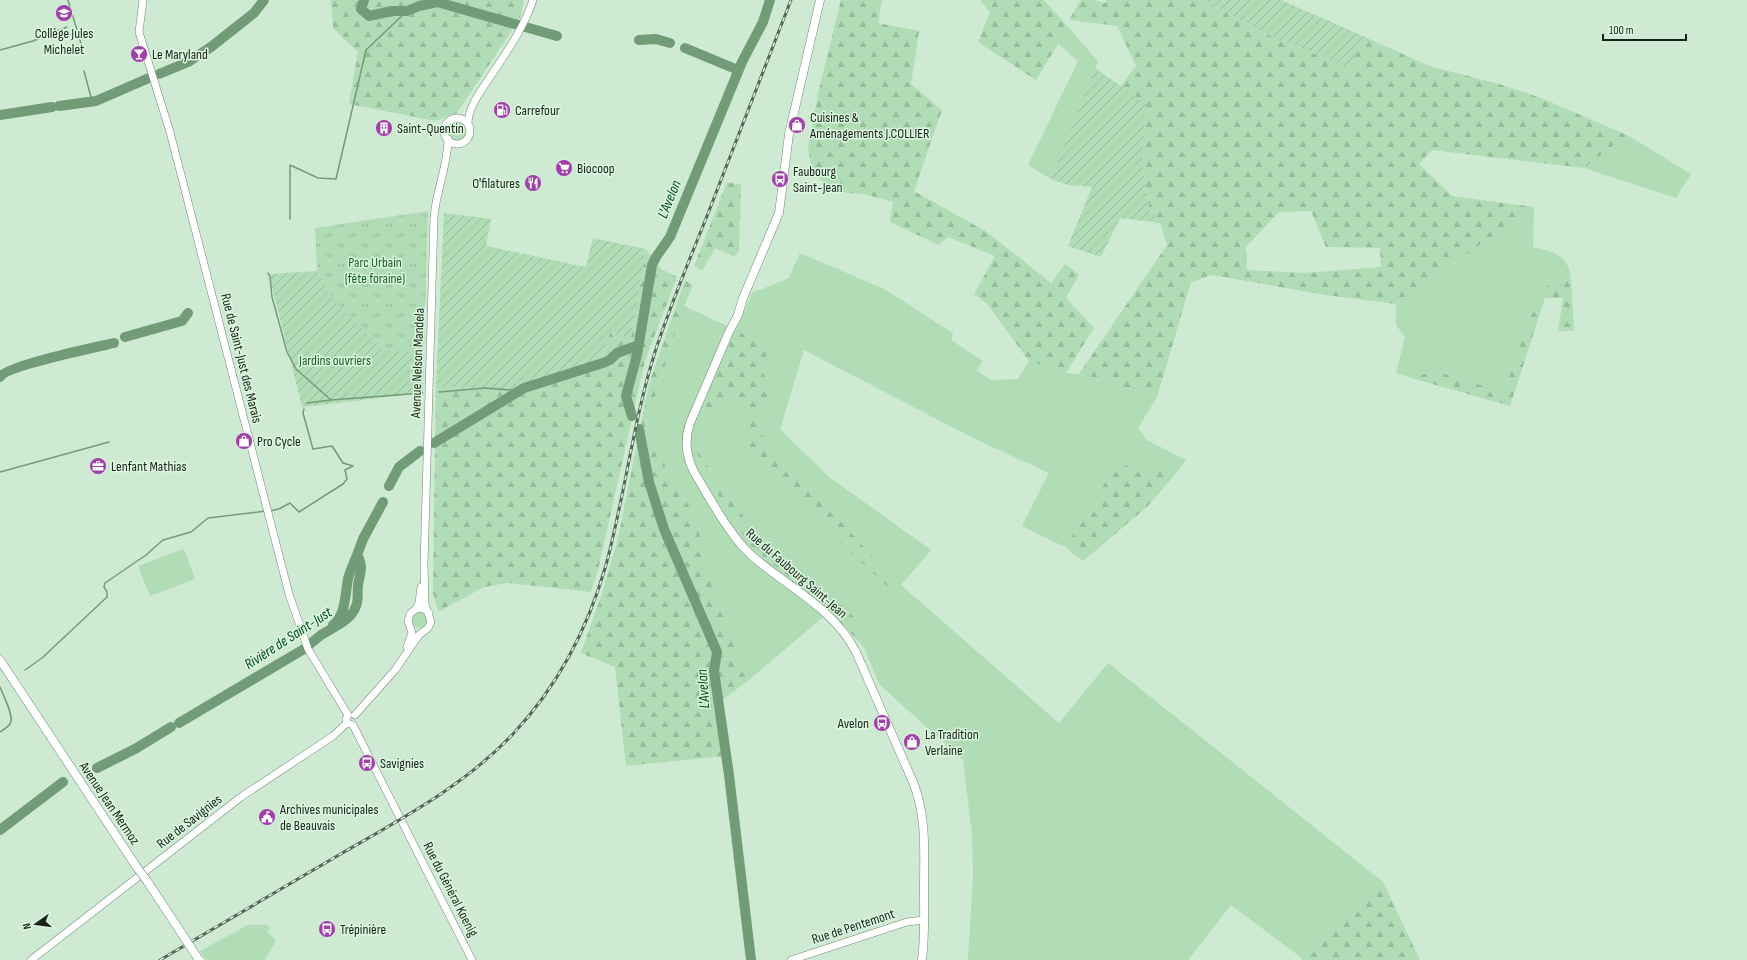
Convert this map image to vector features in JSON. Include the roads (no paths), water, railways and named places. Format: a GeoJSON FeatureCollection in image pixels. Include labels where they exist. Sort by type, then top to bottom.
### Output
{"type":"FeatureCollection","features":[{"type":"Feature","properties":{"kind":"main road","name":"Rue du Faubourg Saint-Jean"},"geometry":{"type":"LineString","coordinates":[[820,0],[788,137],[780,210],[697,409],[691,436],[691,450],[696,466],[716,506],[733,535],[748,552],[834,621],[844,632],[854,647],[913,782],[920,802],[924,837],[924,920],[922,960]]}},
{"type":"Feature","properties":{"kind":"main road","name":"Avenue Jean Mermoz"},"geometry":{"type":"LineString","coordinates":[[0,660],[199,960]]}},
{"type":"Feature","properties":{"kind":"street","name":"Rue de Saint-Just des Marais"},"geometry":{"type":"LineString","coordinates":[[143,0],[139,27],[170,132],[292,604],[307,647],[351,719],[407,830]]}},
{"type":"Feature","properties":{"kind":"street"},"geometry":{"type":"LineString","coordinates":[[468,124],[464,120],[451,120],[446,126],[445,134],[452,143],[458,144],[464,142],[469,136],[469,114],[479,94],[519,32],[526,19],[533,0]]}},
{"type":"Feature","properties":{"kind":"street"},"geometry":{"type":"LineString","coordinates":[[457,119],[479,94]]}},
{"type":"Feature","properties":{"kind":"street","name":"Avenue Nelson Mandela"},"geometry":{"type":"LineString","coordinates":[[429,613],[425,604],[424,565],[434,217],[448,139]]}},
{"type":"Feature","properties":{"kind":"street","name":"Avenue Nelson Mandela"},"geometry":{"type":"LineString","coordinates":[[444,163],[452,149],[458,144]]}},
{"type":"Feature","properties":{"kind":"street","name":"Avenue Nelson Mandela"},"geometry":{"type":"LineString","coordinates":[[415,610],[419,603],[424,565]]}},
{"type":"Feature","properties":{"kind":"street"},"geometry":{"type":"LineString","coordinates":[[351,719],[402,660],[431,622],[429,613],[422,609],[415,610],[409,617],[412,635],[402,660]]}},
{"type":"Feature","properties":{"kind":"street"},"geometry":{"type":"LineString","coordinates":[[410,626],[417,631],[425,630]]}},
{"type":"Feature","properties":{"kind":"street","name":"Rue de Savignies"},"geometry":{"type":"LineString","coordinates":[[31,960],[241,797],[334,736],[351,719]]}},
{"type":"Feature","properties":{"kind":"street","name":"Rue du Général Koenig"},"geometry":{"type":"LineString","coordinates":[[407,830],[472,960]]}},
{"type":"Feature","properties":{"kind":"street","name":"Rue de Pentemont"},"geometry":{"type":"LineString","coordinates":[[791,960],[907,922],[924,920]]}},
{"type":"Feature","properties":{"kind":"waterway"},"geometry":{"type":"LineString","coordinates":[[68,0],[83,50]]}},
{"type":"Feature","properties":{"kind":"waterway"},"geometry":{"type":"LineString","coordinates":[[159,74],[188,62],[211,47],[254,13],[264,0]]}},
{"type":"Feature","properties":{"kind":"waterway"},"geometry":{"type":"LineString","coordinates":[[364,0],[361,9],[369,16],[392,11],[407,11],[419,6],[437,2],[557,36]]}},
{"type":"Feature","properties":{"kind":"waterway","name":"L'Avelon"},"geometry":{"type":"LineString","coordinates":[[632,416],[626,396],[637,355],[652,265],[670,237],[742,62],[763,22],[770,0]]}},
{"type":"Feature","properties":{"kind":"waterway"},"geometry":{"type":"LineString","coordinates":[[290,219],[290,165],[318,178],[336,179],[366,50],[407,11]]}},
{"type":"Feature","properties":{"kind":"waterway"},"geometry":{"type":"LineString","coordinates":[[0,50],[33,41],[67,27]]}},
{"type":"Feature","properties":{"kind":"waterway"},"geometry":{"type":"LineString","coordinates":[[639,40],[656,39],[670,43]]}},
{"type":"Feature","properties":{"kind":"waterway"},"geometry":{"type":"LineString","coordinates":[[685,48],[738,70]]}},
{"type":"Feature","properties":{"kind":"waterway"},"geometry":{"type":"LineString","coordinates":[[84,71],[92,101]]}},
{"type":"Feature","properties":{"kind":"waterway"},"geometry":{"type":"LineString","coordinates":[[59,106],[96,101],[149,78]]}},
{"type":"Feature","properties":{"kind":"waterway"},"geometry":{"type":"LineString","coordinates":[[0,115],[52,107]]}},
{"type":"Feature","properties":{"kind":"waterway"},"geometry":{"type":"LineString","coordinates":[[268,273],[270,277],[272,297],[287,352],[296,369],[331,400],[423,393]]}},
{"type":"Feature","properties":{"kind":"waterway"},"geometry":{"type":"LineString","coordinates":[[125,337],[182,321],[188,313]]}},
{"type":"Feature","properties":{"kind":"waterway"},"geometry":{"type":"LineString","coordinates":[[0,377],[6,373],[34,362],[114,343]]}},
{"type":"Feature","properties":{"kind":"waterway","name":"Rivière de Saint-Just"},"geometry":{"type":"LineString","coordinates":[[434,443],[524,388],[603,363],[610,360],[617,353],[639,345]]}},
{"type":"Feature","properties":{"kind":"waterway"},"geometry":{"type":"LineString","coordinates":[[439,392],[485,388],[511,390],[524,388]]}},
{"type":"Feature","properties":{"kind":"waterway"},"geometry":{"type":"LineString","coordinates":[[307,403],[331,400]]}},
{"type":"Feature","properties":{"kind":"waterway"},"geometry":{"type":"LineString","coordinates":[[270,511],[279,509],[290,503],[299,512],[343,484],[347,479],[345,470],[353,466],[343,463],[332,446],[313,449],[303,413],[304,409]]}},
{"type":"Feature","properties":{"kind":"waterway","name":"L'Avelon"},"geometry":{"type":"LineString","coordinates":[[639,429],[649,482],[664,529],[717,652],[714,671],[729,775],[751,960]]}},
{"type":"Feature","properties":{"kind":"waterway"},"geometry":{"type":"LineString","coordinates":[[0,472],[109,442]]}},
{"type":"Feature","properties":{"kind":"waterway","name":"Rivière de Saint-Just"},"geometry":{"type":"LineString","coordinates":[[389,486],[399,467],[420,451]]}},
{"type":"Feature","properties":{"kind":"waterway","name":"Rivière de Saint-Just"},"geometry":{"type":"LineString","coordinates":[[179,723],[304,649],[321,635],[350,616],[354,611],[357,601],[361,566],[357,555],[363,539],[383,502]]}},
{"type":"Feature","properties":{"kind":"waterway"},"geometry":{"type":"LineString","coordinates":[[25,670],[42,658],[107,597],[107,592],[104,587],[105,583],[146,555],[163,540],[191,532],[208,518],[266,511]]}},
{"type":"Feature","properties":{"kind":"waterway"},"geometry":{"type":"LineString","coordinates":[[333,625],[343,610],[348,579],[357,555]]}},
{"type":"Feature","properties":{"kind":"waterway"},"geometry":{"type":"LineString","coordinates":[[0,687],[11,716],[10,724],[0,732]]}},
{"type":"Feature","properties":{"kind":"waterway","name":"Rivière de Saint-Just"},"geometry":{"type":"LineString","coordinates":[[97,768],[135,749],[171,727]]}},
{"type":"Feature","properties":{"kind":"waterway","name":"Rivière de Saint-Just"},"geometry":{"type":"LineString","coordinates":[[0,830],[63,782]]}},
{"type":"Feature","properties":{"kind":"railway"},"geometry":{"type":"LineString","coordinates":[[160,960],[411,813],[454,785],[475,769],[513,734],[544,697],[569,656],[599,588],[613,539],[647,378],[655,352],[791,0]]}},
{"type":"Feature","properties":{"kind":"place","name":"Collège Jules Michelet"},"geometry":{"type":"Point","coordinates":[64,13]}},
{"type":"Feature","properties":{"kind":"place","name":"Le Maryland"},"geometry":{"type":"Point","coordinates":[139,54]}},
{"type":"Feature","properties":{"kind":"place","name":"Carrefour"},"geometry":{"type":"Point","coordinates":[502,110]}},
{"type":"Feature","properties":{"kind":"place","name":"Cuisines & Aménagements J.COLLIER"},"geometry":{"type":"Point","coordinates":[797,125]}},
{"type":"Feature","properties":{"kind":"place","name":"Saint-Quentin"},"geometry":{"type":"Point","coordinates":[384,128]}},
{"type":"Feature","properties":{"kind":"place","name":"Biocoop"},"geometry":{"type":"Point","coordinates":[564,168]}},
{"type":"Feature","properties":{"kind":"place","name":"Faubourg Saint-Jean"},"geometry":{"type":"Point","coordinates":[780,179]}},
{"type":"Feature","properties":{"kind":"place","name":"O'filatures"},"geometry":{"type":"Point","coordinates":[533,183]}},
{"type":"Feature","properties":{"kind":"place","name":"Pro Cycle"},"geometry":{"type":"Point","coordinates":[244,441]}},
{"type":"Feature","properties":{"kind":"place","name":"Lenfant Mathias"},"geometry":{"type":"Point","coordinates":[98,466]}},
{"type":"Feature","properties":{"kind":"place","name":"Avelon"},"geometry":{"type":"Point","coordinates":[882,723]}},
{"type":"Feature","properties":{"kind":"place","name":"La Tradition Verlaine"},"geometry":{"type":"Point","coordinates":[912,742]}},
{"type":"Feature","properties":{"kind":"place","name":"Savignies"},"geometry":{"type":"Point","coordinates":[367,763]}},
{"type":"Feature","properties":{"kind":"place","name":"Archives municipales de Beauvais"},"geometry":{"type":"Point","coordinates":[267,817]}},
{"type":"Feature","properties":{"kind":"place","name":"Trépinière"},"geometry":{"type":"Point","coordinates":[327,929]}},
{"type":"Feature","properties":{"kind":"park label","name":"Parc Urbain (fête foraine)"},"geometry":{"type":"Point","coordinates":[375,270]}},
{"type":"Feature","properties":{"kind":"park label","name":"Jardins ouvriers"},"geometry":{"type":"Point","coordinates":[335,360]}}]}
